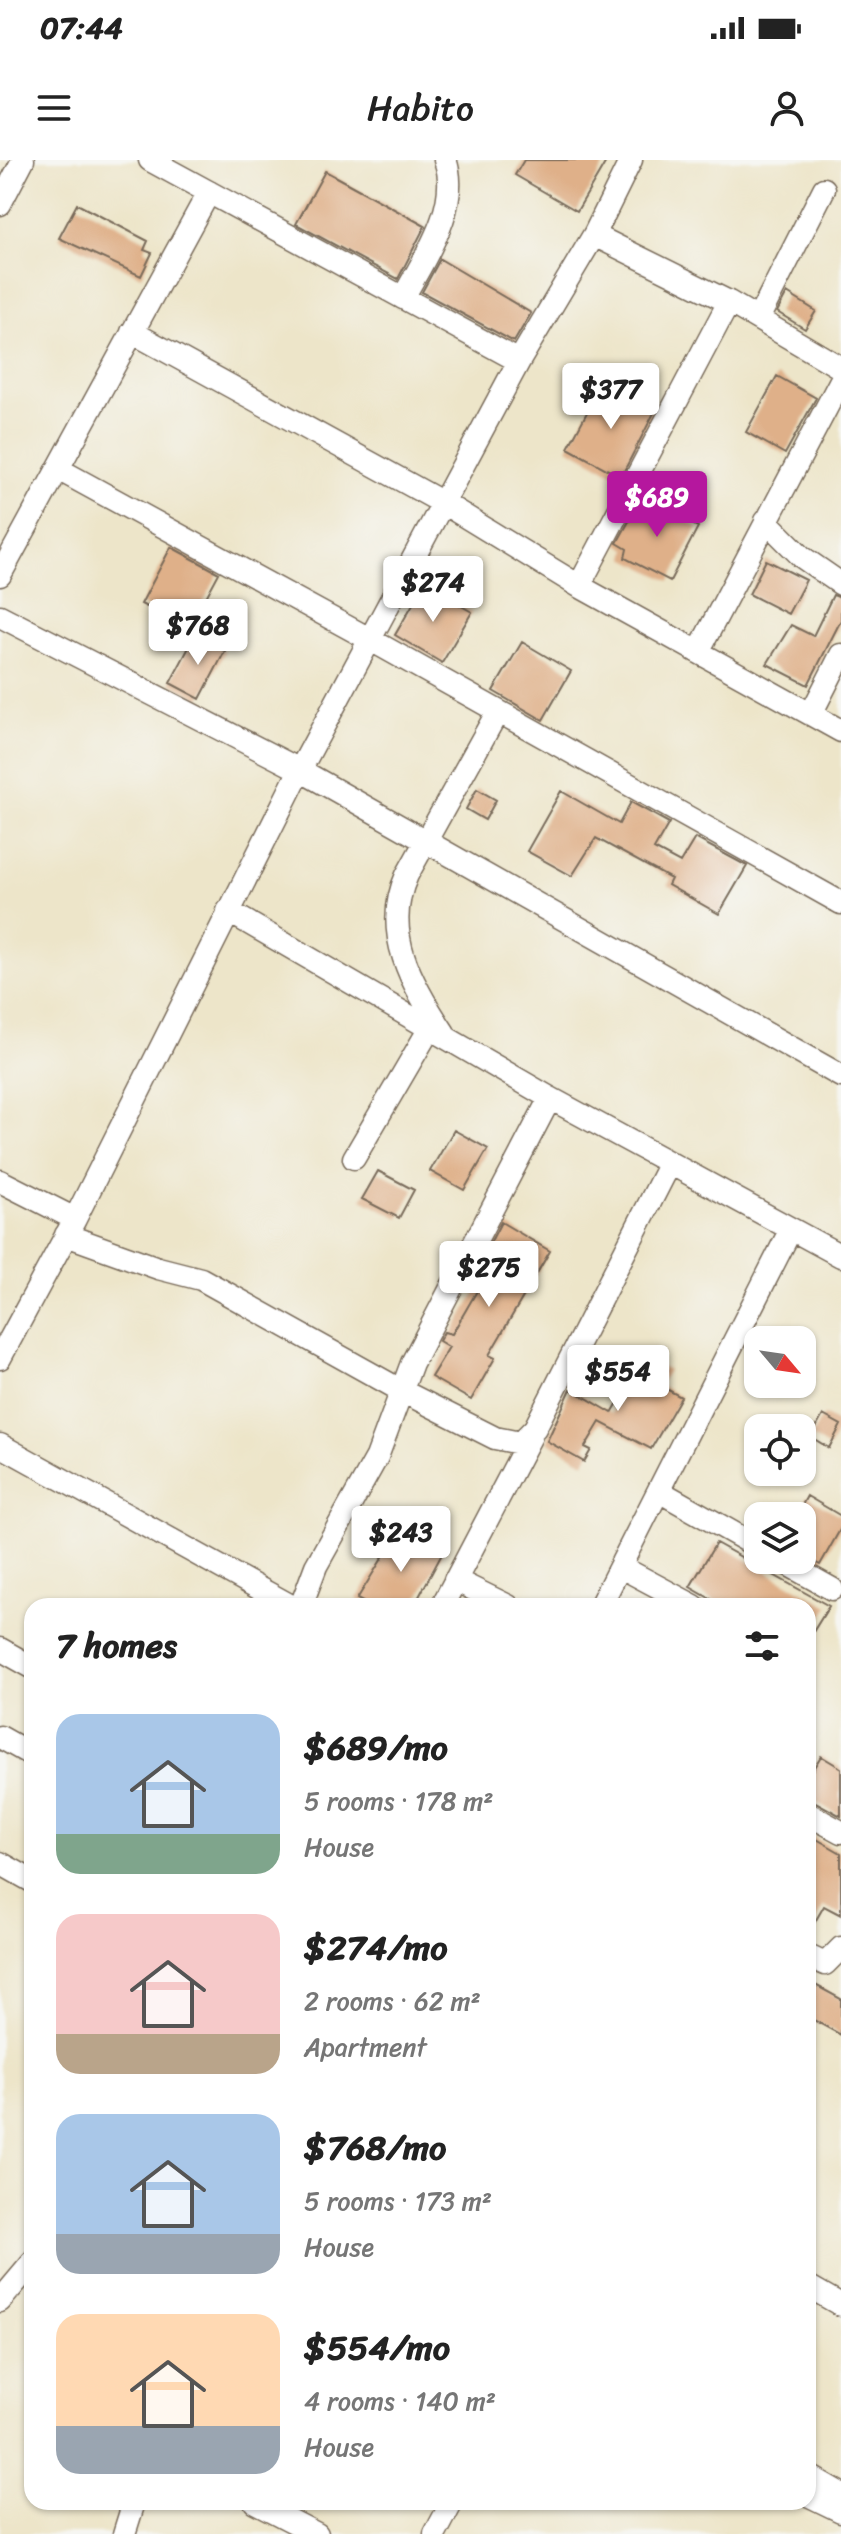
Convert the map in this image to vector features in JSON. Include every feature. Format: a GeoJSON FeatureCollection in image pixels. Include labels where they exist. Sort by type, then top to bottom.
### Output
{"type":"FeatureCollection","features":[{"type":"Feature","properties":{"kind":"street"},"geometry":{"type":"LineString","coordinates":[[0,204],[23,160]]}},
{"type":"Feature","properties":{"kind":"street"},"geometry":{"type":"LineString","coordinates":[[150,160],[519,361]]}},
{"type":"Feature","properties":{"kind":"street"},"geometry":{"type":"LineString","coordinates":[[403,298],[435,239],[447,203],[445,160]]}},
{"type":"Feature","properties":{"kind":"street"},"geometry":{"type":"LineString","coordinates":[[0,1358],[70,1227],[300,770],[519,361],[594,235],[631,160]]}},
{"type":"Feature","properties":{"kind":"street"},"geometry":{"type":"LineString","coordinates":[[758,319],[824,189]]}},
{"type":"Feature","properties":{"kind":"street"},"geometry":{"type":"LineString","coordinates":[[0,575],[209,192]]}},
{"type":"Feature","properties":{"kind":"street"},"geometry":{"type":"LineString","coordinates":[[594,235],[729,302],[841,368]]}},
{"type":"Feature","properties":{"kind":"street"},"geometry":{"type":"LineString","coordinates":[[579,586],[729,302]]}},
{"type":"Feature","properties":{"kind":"street"},"geometry":{"type":"LineString","coordinates":[[132,332],[445,504],[579,586],[841,731]]}},
{"type":"Feature","properties":{"kind":"street"},"geometry":{"type":"LineString","coordinates":[[698,652],[841,380]]}},
{"type":"Feature","properties":{"kind":"street"},"geometry":{"type":"LineString","coordinates":[[58,469],[841,903]]}},
{"type":"Feature","properties":{"kind":"street"},"geometry":{"type":"LineString","coordinates":[[766,521],[809,563],[841,584]]}},
{"type":"Feature","properties":{"kind":"street"},"geometry":{"type":"LineString","coordinates":[[0,616],[300,770],[841,1076]]}},
{"type":"Feature","properties":{"kind":"street"},"geometry":{"type":"LineString","coordinates":[[811,714],[841,655]]}},
{"type":"Feature","properties":{"kind":"street"},"geometry":{"type":"LineString","coordinates":[[439,1033],[413,984],[399,938],[396,914],[400,891],[498,711]]}},
{"type":"Feature","properties":{"kind":"street"},"geometry":{"type":"LineString","coordinates":[[228,911],[550,1098],[841,1256]]}},
{"type":"Feature","properties":{"kind":"street"},"geometry":{"type":"LineString","coordinates":[[354,1158],[439,1033]]}},
{"type":"Feature","properties":{"kind":"street"},"geometry":{"type":"LineString","coordinates":[[304,1598],[316,1566],[377,1457],[412,1363],[550,1098]]}},
{"type":"Feature","properties":{"kind":"street"},"geometry":{"type":"LineString","coordinates":[[446,1598],[670,1163]]}},
{"type":"Feature","properties":{"kind":"street"},"geometry":{"type":"LineString","coordinates":[[0,1181],[70,1227],[158,1268],[201,1279],[402,1391],[509,1443],[520,1443],[531,1436]]}},
{"type":"Feature","properties":{"kind":"street"},"geometry":{"type":"LineString","coordinates":[[604,1598],[791,1229]]}},
{"type":"Feature","properties":{"kind":"street"},"geometry":{"type":"LineString","coordinates":[[0,1445],[277,1598]]}},
{"type":"Feature","properties":{"kind":"street"},"geometry":{"type":"LineString","coordinates":[[659,1491],[744,1539]]}},
{"type":"Feature","properties":{"kind":"street"},"geometry":{"type":"LineString","coordinates":[[621,1567],[679,1598]]}},
{"type":"Feature","properties":{"kind":"street"},"geometry":{"type":"LineString","coordinates":[[805,1574],[832,1589]]}},
{"type":"Feature","properties":{"kind":"street"},"geometry":{"type":"LineString","coordinates":[[455,1580],[492,1598]]}},
{"type":"Feature","properties":{"kind":"street"},"geometry":{"type":"LineString","coordinates":[[0,1649],[24,1662]]}},
{"type":"Feature","properties":{"kind":"street"},"geometry":{"type":"LineString","coordinates":[[0,1737],[24,1750]]}},
{"type":"Feature","properties":{"kind":"street"},"geometry":{"type":"LineString","coordinates":[[816,1818],[841,1832]]}},
{"type":"Feature","properties":{"kind":"street"},"geometry":{"type":"LineString","coordinates":[[0,1863],[24,1876]]}},
{"type":"Feature","properties":{"kind":"street"},"geometry":{"type":"LineString","coordinates":[[816,1960],[825,1964],[841,1948]]}},
{"type":"Feature","properties":{"kind":"street"},"geometry":{"type":"LineString","coordinates":[[0,2301],[24,2272]]}},
{"type":"Feature","properties":{"kind":"street"},"geometry":{"type":"LineString","coordinates":[[816,2291],[841,2305]]}},
{"type":"Feature","properties":{"kind":"street"},"geometry":{"type":"LineString","coordinates":[[816,2480],[841,2494]]}},
{"type":"Feature","properties":{"kind":"street"},"geometry":{"type":"LineString","coordinates":[[816,2499],[841,2511]]}},
{"type":"Feature","properties":{"kind":"street"},"geometry":{"type":"LineString","coordinates":[[124,2534],[132,2510]]}},
{"type":"Feature","properties":{"kind":"street"},"geometry":{"type":"LineString","coordinates":[[270,2510],[317,2534]]}},
{"type":"Feature","properties":{"kind":"street"},"geometry":{"type":"LineString","coordinates":[[435,2534],[448,2510]]}},
{"type":"Feature","properties":{"kind":"building"},"geometry":{"type":"Polygon","coordinates":[[[524,160],[607,160],[577,211],[515,175],[524,160]]]}},
{"type":"Feature","properties":{"kind":"building"},"geometry":{"type":"Polygon","coordinates":[[[325,171],[425,226],[398,279],[296,224],[325,171]]]}},
{"type":"Feature","properties":{"kind":"building"},"geometry":{"type":"Polygon","coordinates":[[[77,204],[148,241],[144,250],[152,253],[141,276],[59,238],[77,204]]]}},
{"type":"Feature","properties":{"kind":"building"},"geometry":{"type":"Polygon","coordinates":[[[440,259],[531,313],[514,342],[422,292],[440,259]]]}},
{"type":"Feature","properties":{"kind":"building"},"geometry":{"type":"Polygon","coordinates":[[[787,293],[816,311],[805,329],[777,312],[787,293]]]}},
{"type":"Feature","properties":{"kind":"building"},"geometry":{"type":"Polygon","coordinates":[[[777,376],[816,398],[785,454],[746,432],[777,376]]]}},
{"type":"Feature","properties":{"kind":"building"},"geometry":{"type":"Polygon","coordinates":[[[602,384],[654,413],[621,477],[568,448],[602,384]]]}},
{"type":"Feature","properties":{"kind":"building"},"geometry":{"type":"Polygon","coordinates":[[[642,498],[698,527],[670,581],[625,558],[627,549],[617,543],[642,498]]]}},
{"type":"Feature","properties":{"kind":"building"},"geometry":{"type":"Polygon","coordinates":[[[171,547],[219,573],[189,629],[141,604],[171,547]]]}},
{"type":"Feature","properties":{"kind":"building"},"geometry":{"type":"Polygon","coordinates":[[[766,560],[806,580],[788,614],[749,594],[766,560]]]}},
{"type":"Feature","properties":{"kind":"building"},"geometry":{"type":"Polygon","coordinates":[[[424,585],[472,612],[442,663],[395,635],[424,585]]]}},
{"type":"Feature","properties":{"kind":"building"},"geometry":{"type":"Polygon","coordinates":[[[833,595],[841,598],[841,620],[808,685],[767,664],[791,625],[813,636],[833,595]]]}},
{"type":"Feature","properties":{"kind":"building"},"geometry":{"type":"Polygon","coordinates":[[[195,636],[225,651],[200,699],[170,683],[195,636]]]}},
{"type":"Feature","properties":{"kind":"building"},"geometry":{"type":"Polygon","coordinates":[[[522,642],[571,671],[543,720],[493,691],[522,642]]]}},
{"type":"Feature","properties":{"kind":"building"},"geometry":{"type":"Polygon","coordinates":[[[477,789],[496,800],[485,820],[466,809],[477,789]]]}},
{"type":"Feature","properties":{"kind":"building"},"geometry":{"type":"Polygon","coordinates":[[[561,791],[619,824],[631,802],[669,823],[654,849],[680,863],[695,838],[747,866],[719,914],[668,885],[671,879],[596,838],[572,876],[527,851],[561,791]]]}},
{"type":"Feature","properties":{"kind":"building"},"geometry":{"type":"Polygon","coordinates":[[[454,1130],[488,1149],[464,1190],[430,1171],[454,1130]]]}},
{"type":"Feature","properties":{"kind":"building"},"geometry":{"type":"Polygon","coordinates":[[[378,1171],[414,1190],[399,1218],[362,1199],[378,1171]]]}},
{"type":"Feature","properties":{"kind":"building"},"geometry":{"type":"Polygon","coordinates":[[[501,1222],[550,1251],[489,1355],[495,1358],[471,1400],[431,1377],[449,1347],[439,1341],[444,1332],[452,1334],[485,1277],[475,1272],[501,1222]]]}},
{"type":"Feature","properties":{"kind":"building"},"geometry":{"type":"Polygon","coordinates":[[[645,1356],[668,1370],[659,1385],[681,1397],[651,1449],[600,1422],[585,1447],[591,1450],[584,1462],[547,1441],[571,1389],[612,1413],[645,1356]]]}},
{"type":"Feature","properties":{"kind":"building"},"geometry":{"type":"Polygon","coordinates":[[[823,1415],[841,1425],[829,1448],[816,1440],[816,1428],[823,1415]]]}},
{"type":"Feature","properties":{"kind":"building"},"geometry":{"type":"Polygon","coordinates":[[[807,1496],[841,1516],[841,1528],[820,1565],[816,1563],[816,1502],[804,1502],[807,1496]]]}},
{"type":"Feature","properties":{"kind":"building"},"geometry":{"type":"Polygon","coordinates":[[[399,1531],[442,1554],[418,1598],[358,1598],[399,1531]]]}},
{"type":"Feature","properties":{"kind":"building"},"geometry":{"type":"Polygon","coordinates":[[[716,1543],[744,1559],[744,1574],[772,1574],[815,1598],[709,1598],[690,1587],[716,1543]]]}},
{"type":"Feature","properties":{"kind":"building"},"geometry":{"type":"Polygon","coordinates":[[[816,1599],[829,1606],[816,1627],[816,1599]]]}},
{"type":"Feature","properties":{"kind":"building"},"geometry":{"type":"Polygon","coordinates":[[[821,1756],[841,1768],[841,1816],[816,1802],[816,1764],[821,1756]]]}},
{"type":"Feature","properties":{"kind":"building"},"geometry":{"type":"Polygon","coordinates":[[[816,1839],[841,1853],[841,1915],[824,1906],[816,1920],[816,1839]]]}},
{"type":"Feature","properties":{"kind":"building"},"geometry":{"type":"Polygon","coordinates":[[[816,1985],[841,1999],[841,2035],[816,2021],[816,1985]]]}}]}
